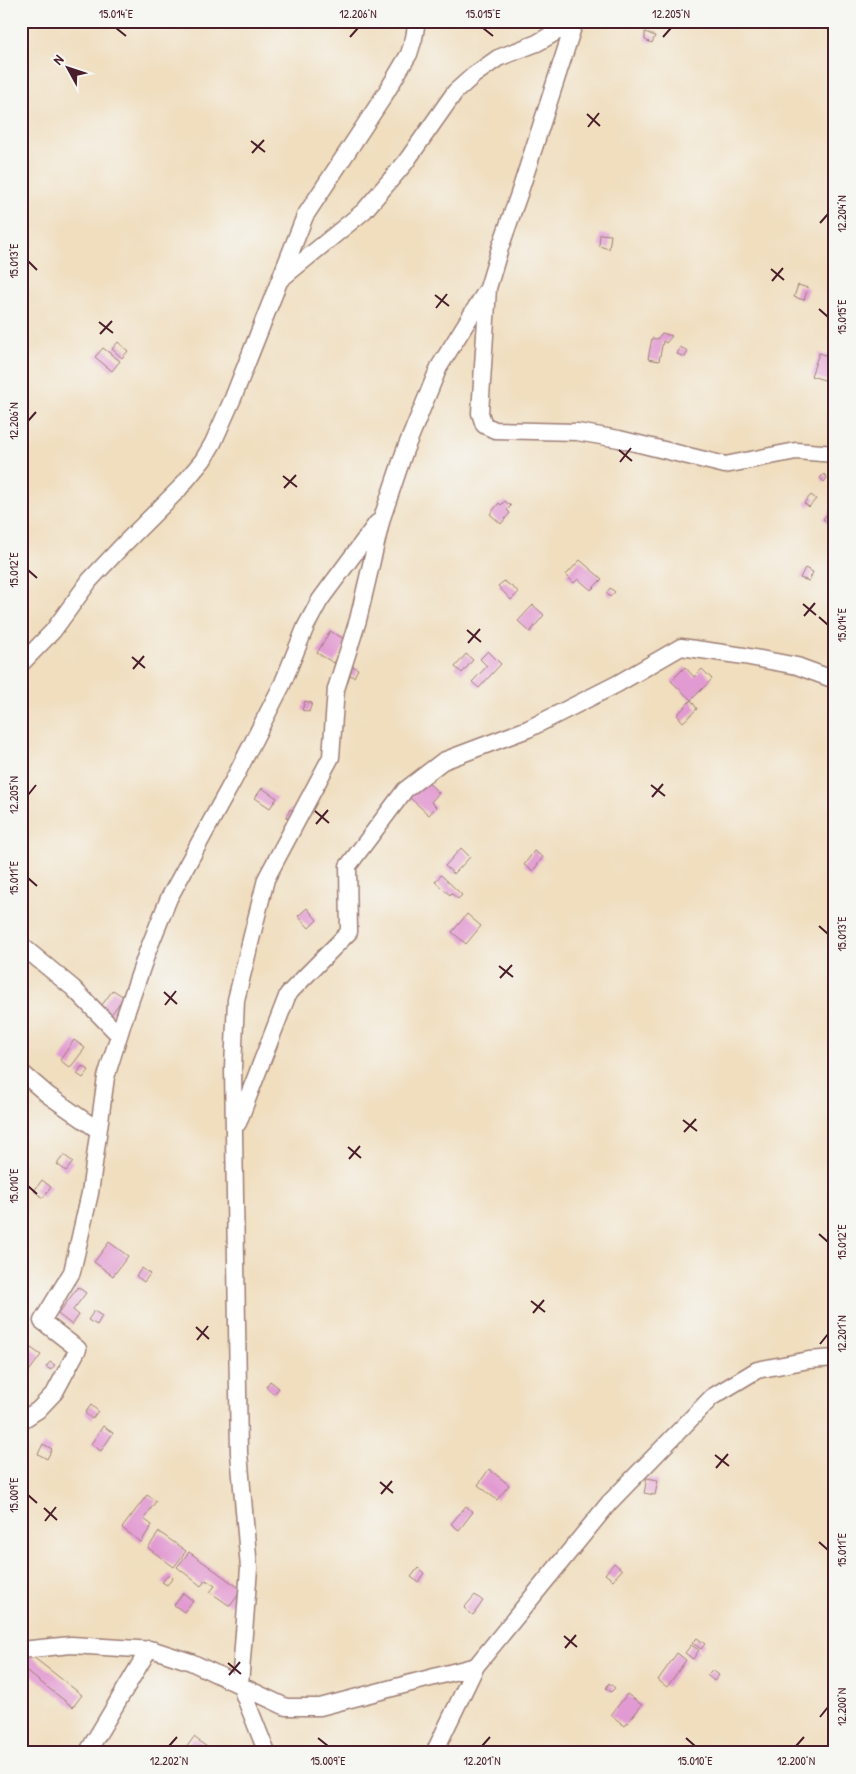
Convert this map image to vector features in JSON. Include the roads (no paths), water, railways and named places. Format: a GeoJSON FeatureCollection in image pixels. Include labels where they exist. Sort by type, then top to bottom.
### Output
{"type":"FeatureCollection","features":[{"type":"Feature","properties":{"kind":"street"},"geometry":{"type":"LineString","coordinates":[[21,664],[53,631],[90,580],[123,544],[179,489],[203,460],[233,398],[306,216],[409,54],[417,21]]}},
{"type":"Feature","properties":{"kind":"street"},"geometry":{"type":"LineString","coordinates":[[279,280],[364,211],[405,163],[455,92],[474,75],[498,58],[537,42],[575,21]]}},
{"type":"Feature","properties":{"kind":"street"},"geometry":{"type":"LineString","coordinates":[[575,21],[488,288],[480,413],[484,425],[495,430],[518,432],[538,430],[585,433],[619,439],[725,465],[796,451],[835,454]]}},
{"type":"Feature","properties":{"kind":"street"},"geometry":{"type":"LineString","coordinates":[[267,1753],[240,1685],[249,1568],[239,1453],[233,1068],[236,1000],[266,879],[332,757],[336,689],[358,620],[382,518],[405,450],[439,367],[488,288]]}},
{"type":"Feature","properties":{"kind":"street"},"geometry":{"type":"LineString","coordinates":[[21,1421],[38,1410],[55,1392],[78,1349],[42,1320],[72,1272],[90,1192],[106,1077],[148,950],[168,898],[233,781],[282,685],[306,626],[320,600],[382,518]]}},
{"type":"Feature","properties":{"kind":"street"},"geometry":{"type":"LineString","coordinates":[[234,1132],[288,994],[349,932],[348,866],[405,790],[443,762],[528,729],[617,684],[681,647],[797,666],[835,680]]}},
{"type":"Feature","properties":{"kind":"street"},"geometry":{"type":"LineString","coordinates":[[21,946],[73,988],[119,1035]]}},
{"type":"Feature","properties":{"kind":"street"},"geometry":{"type":"LineString","coordinates":[[21,1072],[48,1095],[98,1130]]}},
{"type":"Feature","properties":{"kind":"street"},"geometry":{"type":"LineString","coordinates":[[434,1753],[476,1666],[609,1502],[712,1397],[757,1370],[809,1360],[835,1358]]}},
{"type":"Feature","properties":{"kind":"street"},"geometry":{"type":"LineString","coordinates":[[21,1650],[71,1645],[149,1649],[191,1662],[286,1707],[320,1707],[476,1666]]}},
{"type":"Feature","properties":{"kind":"street"},"geometry":{"type":"LineString","coordinates":[[87,1753],[149,1649]]}}]}
